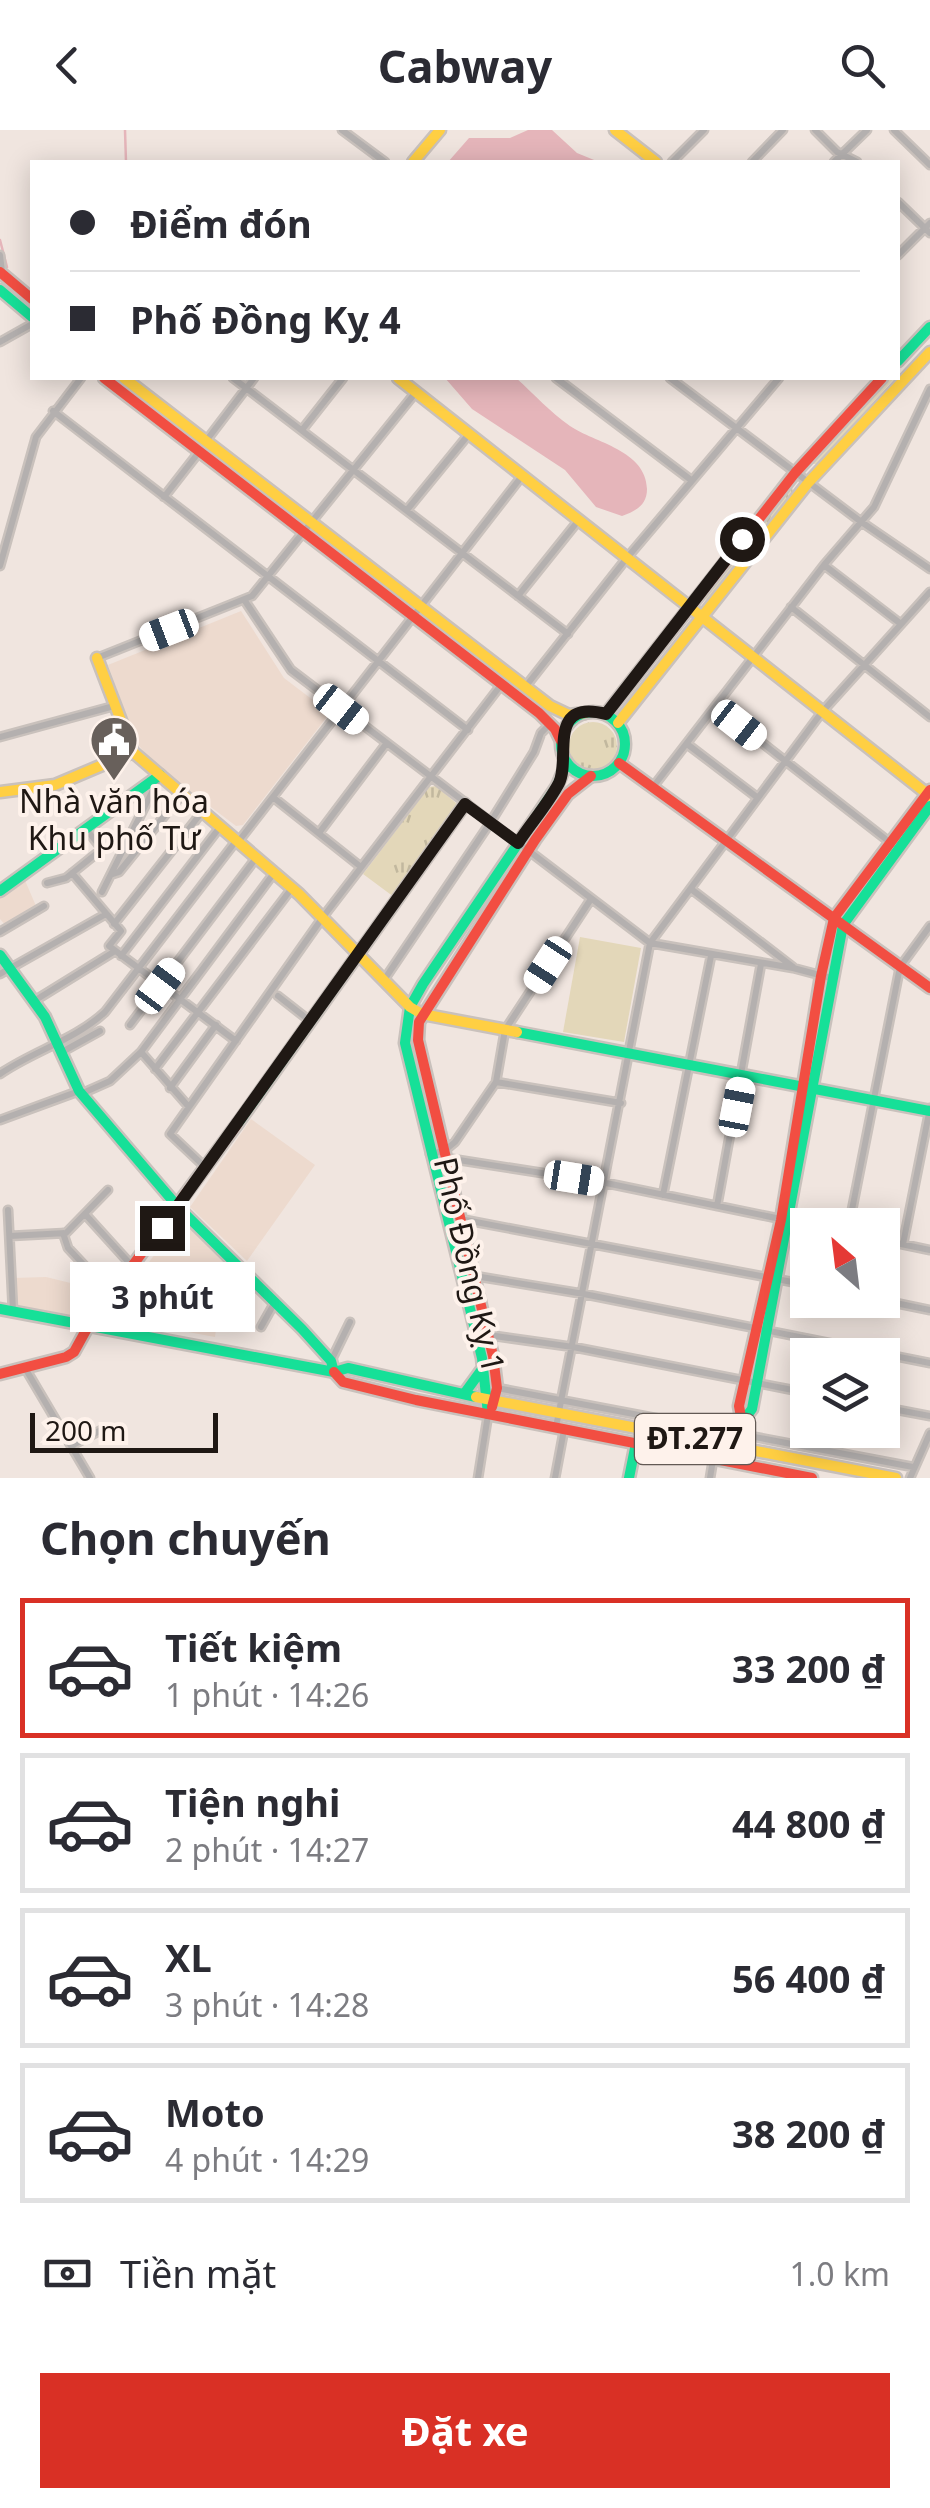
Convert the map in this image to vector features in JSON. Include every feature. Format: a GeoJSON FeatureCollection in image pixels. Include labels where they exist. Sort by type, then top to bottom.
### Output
{"type":"FeatureCollection","features":[{"type":"Feature","properties":{"kind":"main road"},"geometry":{"type":"LineString","coordinates":[[415,160],[440,130]]}},
{"type":"Feature","properties":{"kind":"main road"},"geometry":{"type":"LineString","coordinates":[[621,132],[654,160]]}},
{"type":"Feature","properties":{"kind":"main road"},"geometry":{"type":"LineString","coordinates":[[1,273],[30,297]]}},
{"type":"Feature","properties":{"kind":"main road"},"geometry":{"type":"LineString","coordinates":[[0,290],[30,318]]}},
{"type":"Feature","properties":{"kind":"main road"},"geometry":{"type":"LineString","coordinates":[[900,356],[930,327]]}},
{"type":"Feature","properties":{"kind":"main road"},"geometry":{"type":"LineString","coordinates":[[618,723],[808,483],[930,352]]}},
{"type":"Feature","properties":{"kind":"main road"},"geometry":{"type":"LineString","coordinates":[[900,358],[914,369]]}},
{"type":"Feature","properties":{"kind":"main road"},"geometry":{"type":"LineString","coordinates":[[107,380],[551,723],[561,741],[566,762],[557,786],[410,1007]]}},
{"type":"Feature","properties":{"kind":"main road"},"geometry":{"type":"LineString","coordinates":[[127,380],[564,714],[606,714],[618,723],[626,741],[619,763],[607,773],[579,773],[566,762]]}},
{"type":"Feature","properties":{"kind":"main road"},"geometry":{"type":"LineString","coordinates":[[401,380],[626,560],[929,793],[838,921],[785,1220],[751,1382],[739,1406],[739,1447]]}},
{"type":"Feature","properties":{"kind":"main road"},"geometry":{"type":"LineString","coordinates":[[606,714],[795,474],[880,380]]}},
{"type":"Feature","properties":{"kind":"main road"},"geometry":{"type":"LineString","coordinates":[[97,658],[133,752],[292,888],[410,1007],[422,1014],[930,1110]]}},
{"type":"Feature","properties":{"kind":"main road"},"geometry":{"type":"LineString","coordinates":[[561,741],[570,722],[586,712]]}},
{"type":"Feature","properties":{"kind":"main road"},"geometry":{"type":"LineString","coordinates":[[0,792],[55,785],[133,752]]}},
{"type":"Feature","properties":{"kind":"main road"},"geometry":{"type":"LineString","coordinates":[[619,763],[930,988]]}},
{"type":"Feature","properties":{"kind":"main road"},"geometry":{"type":"LineString","coordinates":[[0,892],[160,775]]}},
{"type":"Feature","properties":{"kind":"main road"},"geometry":{"type":"LineString","coordinates":[[422,1014],[568,794],[592,776]]}},
{"type":"Feature","properties":{"kind":"main road"},"geometry":{"type":"LineString","coordinates":[[0,1374],[74,1352],[90,1323],[178,1207],[465,804]]}},
{"type":"Feature","properties":{"kind":"main road"},"geometry":{"type":"LineString","coordinates":[[893,845],[930,806]]}},
{"type":"Feature","properties":{"kind":"main road"},"geometry":{"type":"LineString","coordinates":[[0,955],[5,971],[34,1001],[81,1092],[178,1207],[275,1302],[332,1366]]}},
{"type":"Feature","properties":{"kind":"main road","name":"Phố Đồng Kỵ 1"},"geometry":{"type":"LineString","coordinates":[[410,1007],[405,1043],[492,1395]]}},
{"type":"Feature","properties":{"kind":"main road","name":"Phố Đồng Kỵ 1"},"geometry":{"type":"LineString","coordinates":[[422,1014],[418,1040],[488,1336],[492,1395],[488,1414]]}},
{"type":"Feature","properties":{"kind":"main road","name":"ĐT.277"},"geometry":{"type":"LineString","coordinates":[[0,1309],[348,1368],[464,1394],[492,1395],[560,1414],[896,1478]]}},
{"type":"Feature","properties":{"kind":"main road","name":"ĐT.277"},"geometry":{"type":"LineString","coordinates":[[332,1366],[342,1382],[812,1478]]}},
{"type":"Feature","properties":{"kind":"main road"},"geometry":{"type":"LineString","coordinates":[[464,1394],[483,1368]]}},
{"type":"Feature","properties":{"kind":"main road"},"geometry":{"type":"LineString","coordinates":[[629,1478],[636,1443]]}},
{"type":"Feature","properties":{"kind":"street"},"geometry":{"type":"LineString","coordinates":[[342,130],[382,160]]}},
{"type":"Feature","properties":{"kind":"street"},"geometry":{"type":"LineString","coordinates":[[674,160],[704,130]]}},
{"type":"Feature","properties":{"kind":"street"},"geometry":{"type":"LineString","coordinates":[[754,160],[784,130]]}},
{"type":"Feature","properties":{"kind":"street"},"geometry":{"type":"LineString","coordinates":[[815,130],[837,152],[854,160]]}},
{"type":"Feature","properties":{"kind":"street"},"geometry":{"type":"LineString","coordinates":[[836,160],[867,130]]}},
{"type":"Feature","properties":{"kind":"street"},"geometry":{"type":"LineString","coordinates":[[894,130],[930,165]]}},
{"type":"Feature","properties":{"kind":"street"},"geometry":{"type":"LineString","coordinates":[[900,204],[928,228],[900,253]]}},
{"type":"Feature","properties":{"kind":"street"},"geometry":{"type":"LineString","coordinates":[[0,256],[1,273]]}},
{"type":"Feature","properties":{"kind":"street"},"geometry":{"type":"LineString","coordinates":[[0,342],[30,321]]}},
{"type":"Feature","properties":{"kind":"street"},"geometry":{"type":"LineString","coordinates":[[0,566],[36,437],[79,380]]}},
{"type":"Feature","properties":{"kind":"street"},"geometry":{"type":"LineString","coordinates":[[237,380],[568,634]]}},
{"type":"Feature","properties":{"kind":"street"},"geometry":{"type":"LineString","coordinates":[[206,442],[252,380]]}},
{"type":"Feature","properties":{"kind":"street"},"geometry":{"type":"LineString","coordinates":[[302,430],[341,380]]}},
{"type":"Feature","properties":{"kind":"street"},"geometry":{"type":"LineString","coordinates":[[559,380],[691,480]]}},
{"type":"Feature","properties":{"kind":"street"},"geometry":{"type":"LineString","coordinates":[[673,380],[795,474],[930,569]]}},
{"type":"Feature","properties":{"kind":"street"},"geometry":{"type":"LineString","coordinates":[[526,686],[691,480],[777,380]]}},
{"type":"Feature","properties":{"kind":"street"},"geometry":{"type":"LineString","coordinates":[[652,788],[879,500],[884,481],[930,388]]}},
{"type":"Feature","properties":{"kind":"street"},"geometry":{"type":"LineString","coordinates":[[97,658],[245,600],[269,578],[416,392]]}},
{"type":"Feature","properties":{"kind":"street"},"geometry":{"type":"LineString","coordinates":[[53,411],[468,730]]}},
{"type":"Feature","properties":{"kind":"street"},"geometry":{"type":"LineString","coordinates":[[407,510],[469,434]]}},
{"type":"Feature","properties":{"kind":"street"},"geometry":{"type":"LineString","coordinates":[[164,496],[198,452]]}},
{"type":"Feature","properties":{"kind":"street"},"geometry":{"type":"LineString","coordinates":[[60,1047],[94,1023],[140,970],[522,476]]}},
{"type":"Feature","properties":{"kind":"street"},"geometry":{"type":"LineString","coordinates":[[518,596],[578,521]]}},
{"type":"Feature","properties":{"kind":"street"},"geometry":{"type":"LineString","coordinates":[[824,565],[901,624]]}},
{"type":"Feature","properties":{"kind":"street"},"geometry":{"type":"LineString","coordinates":[[555,1478],[560,1414],[650,942],[822,712],[930,592]]}},
{"type":"Feature","properties":{"kind":"street"},"geometry":{"type":"LineString","coordinates":[[245,600],[284,664],[650,942],[826,977]]}},
{"type":"Feature","properties":{"kind":"street"},"geometry":{"type":"LineString","coordinates":[[792,608],[930,717]]}},
{"type":"Feature","properties":{"kind":"street"},"geometry":{"type":"LineString","coordinates":[[206,1168],[170,1134],[323,917],[501,685]]}},
{"type":"Feature","properties":{"kind":"street"},"geometry":{"type":"LineString","coordinates":[[0,736],[114,706]]}},
{"type":"Feature","properties":{"kind":"street"},"geometry":{"type":"LineString","coordinates":[[716,706],[893,845]]}},
{"type":"Feature","properties":{"kind":"street"},"geometry":{"type":"LineString","coordinates":[[384,980],[490,823],[534,752],[541,733],[551,723]]}},
{"type":"Feature","properties":{"kind":"street"},"geometry":{"type":"LineString","coordinates":[[319,833],[386,744]]}},
{"type":"Feature","properties":{"kind":"street"},"geometry":{"type":"LineString","coordinates":[[686,744],[758,798]]}},
{"type":"Feature","properties":{"kind":"street"},"geometry":{"type":"LineString","coordinates":[[102,892],[160,775]]}},
{"type":"Feature","properties":{"kind":"street"},"geometry":{"type":"LineString","coordinates":[[113,874],[119,872],[182,794]]}},
{"type":"Feature","properties":{"kind":"street"},"geometry":{"type":"LineString","coordinates":[[274,798],[361,867]]}},
{"type":"Feature","properties":{"kind":"street"},"geometry":{"type":"LineString","coordinates":[[114,924],[202,812]]}},
{"type":"Feature","properties":{"kind":"street"},"geometry":{"type":"LineString","coordinates":[[34,1001],[118,954],[220,827]]}},
{"type":"Feature","properties":{"kind":"street"},"geometry":{"type":"LineString","coordinates":[[47,882],[72,873],[102,849],[86,828]]}},
{"type":"Feature","properties":{"kind":"street"},"geometry":{"type":"LineString","coordinates":[[130,1025],[256,858]]}},
{"type":"Feature","properties":{"kind":"street"},"geometry":{"type":"LineString","coordinates":[[72,873],[121,931],[109,946],[236,1040]]}},
{"type":"Feature","properties":{"kind":"street"},"geometry":{"type":"LineString","coordinates":[[0,1120],[110,1081],[141,1052],[274,873]]}},
{"type":"Feature","properties":{"kind":"street"},"geometry":{"type":"LineString","coordinates":[[155,1069],[292,888]]}},
{"type":"Feature","properties":{"kind":"street"},"geometry":{"type":"LineString","coordinates":[[691,889],[794,968]]}},
{"type":"Feature","properties":{"kind":"street"},"geometry":{"type":"LineString","coordinates":[[445,1154],[496,1082],[505,1030],[591,899]]}},
{"type":"Feature","properties":{"kind":"street"},"geometry":{"type":"LineString","coordinates":[[0,932],[44,906]]}},
{"type":"Feature","properties":{"kind":"street"},"geometry":{"type":"LineString","coordinates":[[5,971],[106,914]]}},
{"type":"Feature","properties":{"kind":"street"},"geometry":{"type":"LineString","coordinates":[[852,1208],[900,967],[930,926]]}},
{"type":"Feature","properties":{"kind":"street"},"geometry":{"type":"LineString","coordinates":[[663,1195],[711,956]]}},
{"type":"Feature","properties":{"kind":"street"},"geometry":{"type":"LineString","coordinates":[[718,1206],[761,964]]}},
{"type":"Feature","properties":{"kind":"street"},"geometry":{"type":"LineString","coordinates":[[278,996],[310,1021]]}},
{"type":"Feature","properties":{"kind":"street"},"geometry":{"type":"LineString","coordinates":[[170,1088],[216,1024]]}},
{"type":"Feature","properties":{"kind":"street"},"geometry":{"type":"LineString","coordinates":[[0,1074],[100,1031]]}},
{"type":"Feature","properties":{"kind":"street"},"geometry":{"type":"LineString","coordinates":[[141,1052],[188,1106]]}},
{"type":"Feature","properties":{"kind":"street"},"geometry":{"type":"LineString","coordinates":[[496,1082],[621,1104]]}},
{"type":"Feature","properties":{"kind":"street"},"geometry":{"type":"LineString","coordinates":[[903,1244],[930,1110]]}},
{"type":"Feature","properties":{"kind":"street"},"geometry":{"type":"LineString","coordinates":[[430,1154],[606,1183],[790,1221]]}},
{"type":"Feature","properties":{"kind":"street"},"geometry":{"type":"LineString","coordinates":[[10,1236],[64,1233],[108,1190]]}},
{"type":"Feature","properties":{"kind":"street"},"geometry":{"type":"LineString","coordinates":[[8,1210],[13,1311]]}},
{"type":"Feature","properties":{"kind":"street"},"geometry":{"type":"LineString","coordinates":[[85,1214],[133,1266]]}},
{"type":"Feature","properties":{"kind":"street"},"geometry":{"type":"LineString","coordinates":[[460,1219],[790,1281]]}},
{"type":"Feature","properties":{"kind":"street"},"geometry":{"type":"LineString","coordinates":[[64,1233],[68,1248],[112,1295]]}},
{"type":"Feature","properties":{"kind":"street"},"geometry":{"type":"LineString","coordinates":[[900,1243],[930,1250]]}},
{"type":"Feature","properties":{"kind":"street"},"geometry":{"type":"LineString","coordinates":[[475,1276],[930,1363]]}},
{"type":"Feature","properties":{"kind":"street"},"geometry":{"type":"LineString","coordinates":[[261,1327],[275,1302]]}},
{"type":"Feature","properties":{"kind":"street"},"geometry":{"type":"LineString","coordinates":[[900,1304],[930,1310]]}},
{"type":"Feature","properties":{"kind":"street"},"geometry":{"type":"LineString","coordinates":[[332,1366],[350,1322]]}},
{"type":"Feature","properties":{"kind":"street"},"geometry":{"type":"LineString","coordinates":[[488,1336],[573,1347],[790,1389]]}},
{"type":"Feature","properties":{"kind":"street"},"geometry":{"type":"LineString","coordinates":[[24,1368],[90,1478]]}},
{"type":"Feature","properties":{"kind":"street"},"geometry":{"type":"LineString","coordinates":[[492,1395],[563,1399],[741,1427],[914,1467]]}},
{"type":"Feature","properties":{"kind":"street"},"geometry":{"type":"LineString","coordinates":[[900,1410],[930,1416]]}},
{"type":"Feature","properties":{"kind":"street"},"geometry":{"type":"LineString","coordinates":[[478,1478],[488,1414]]}},
{"type":"Feature","properties":{"kind":"street"},"geometry":{"type":"LineString","coordinates":[[71,1446],[105,1428]]}},
{"type":"Feature","properties":{"kind":"street"},"geometry":{"type":"LineString","coordinates":[[910,1478],[930,1433]]}},
{"type":"Feature","properties":{"kind":"street"},"geometry":{"type":"LineString","coordinates":[[710,1478],[714,1458]]}},
{"type":"Feature","properties":{"kind":"shaded area"},"geometry":{"type":"Polygon","coordinates":[[[528,130],[552,130],[577,153],[594,160],[450,160],[469,138],[510,138],[528,130]]]}},
{"type":"Feature","properties":{"kind":"shaded area"},"geometry":{"type":"Polygon","coordinates":[[[447,380],[518,380],[570,426],[629,456],[644,476],[647,489],[643,503],[622,516],[596,507],[565,470],[472,409],[447,380]]]}},
{"type":"Feature","properties":{"kind":"shaded area"},"geometry":{"type":"Polygon","coordinates":[[[241,611],[284,678],[330,713],[243,825],[236,826],[154,764],[136,742],[108,665],[241,611]]]}},
{"type":"Feature","properties":{"kind":"shaded area"},"geometry":{"type":"Polygon","coordinates":[[[24,878],[36,906],[7,927],[0,919],[0,897],[24,878]]]}},
{"type":"Feature","properties":{"kind":"shaded area"},"geometry":{"type":"Polygon","coordinates":[[[251,1119],[315,1165],[247,1261],[190,1207],[251,1119]]]}},
{"type":"Feature","properties":{"kind":"shaded area"},"geometry":{"type":"Polygon","coordinates":[[[181,1220],[225,1261],[215,1337],[107,1317],[181,1220]]]}},
{"type":"Feature","properties":{"kind":"shaded area"},"geometry":{"type":"Polygon","coordinates":[[[46,1277],[87,1287],[100,1301],[88,1319],[14,1306],[13,1278],[46,1277]]]}},
{"type":"Feature","properties":{"kind":"green space"},"geometry":{"type":"Polygon","coordinates":[[[119,380],[295,517],[113,381],[119,380]]]}},
{"type":"Feature","properties":{"kind":"green space"},"geometry":{"type":"Polygon","coordinates":[[[887,380],[893,380],[817,464],[812,462],[887,380]]]}},
{"type":"Feature","properties":{"kind":"green space"},"geometry":{"type":"Polygon","coordinates":[[[792,488],[793,492],[703,600],[701,596],[792,488]]]}},
{"type":"Feature","properties":{"kind":"green space"},"geometry":{"type":"Polygon","coordinates":[[[593,722],[610,729],[617,746],[610,763],[593,770],[576,763],[569,746],[576,729],[593,722]]]}},
{"type":"Feature","properties":{"kind":"green space"},"geometry":{"type":"Polygon","coordinates":[[[436,786],[457,808],[394,897],[363,874],[429,787],[436,786]]]}},
{"type":"Feature","properties":{"kind":"green space"},"geometry":{"type":"Polygon","coordinates":[[[580,937],[641,948],[624,1042],[563,1032],[580,937]]]}},
{"type":"Feature","properties":{"kind":"waterway"},"geometry":{"type":"LineString","coordinates":[[125,130],[126,160]]}},
{"type":"Feature","properties":{"kind":"waterway"},"geometry":{"type":"LineString","coordinates":[[0,240],[7,267]]}},
{"type":"Feature","properties":{"kind":"traffic: fast"},"geometry":{"type":"LineString","coordinates":[[0,290],[30,315]]}},
{"type":"Feature","properties":{"kind":"traffic: fast"},"geometry":{"type":"LineString","coordinates":[[900,359],[930,327]]}},
{"type":"Feature","properties":{"kind":"traffic: fast"},"geometry":{"type":"LineString","coordinates":[[593,712],[616,721],[625,744],[616,767],[593,776],[570,767],[561,744],[570,721],[593,712]]}},
{"type":"Feature","properties":{"kind":"traffic: fast"},"geometry":{"type":"LineString","coordinates":[[488,1414],[482,1358],[405,1043],[410,1007],[423,984],[557,786],[567,762]]}},
{"type":"Feature","properties":{"kind":"traffic: fast"},"geometry":{"type":"LineString","coordinates":[[0,891],[160,775]]}},
{"type":"Feature","properties":{"kind":"traffic: fast"},"geometry":{"type":"LineString","coordinates":[[238,1123],[465,804]]}},
{"type":"Feature","properties":{"kind":"traffic: fast"},"geometry":{"type":"LineString","coordinates":[[742,1422],[752,1409],[843,925],[930,806]]}},
{"type":"Feature","properties":{"kind":"traffic: fast"},"geometry":{"type":"LineString","coordinates":[[0,955],[45,1017],[79,1091],[178,1207],[302,1329],[331,1361],[334,1372]]}},
{"type":"Feature","properties":{"kind":"traffic: fast"},"geometry":{"type":"LineString","coordinates":[[517,1032],[930,1111]]}},
{"type":"Feature","properties":{"kind":"traffic: fast"},"geometry":{"type":"LineString","coordinates":[[0,1309],[334,1372],[348,1368],[476,1397]]}},
{"type":"Feature","properties":{"kind":"traffic: fast"},"geometry":{"type":"LineString","coordinates":[[464,1394],[483,1368]]}},
{"type":"Feature","properties":{"kind":"traffic: fast"},"geometry":{"type":"LineString","coordinates":[[629,1478],[636,1443]]}},
{"type":"Feature","properties":{"kind":"traffic: slow"},"geometry":{"type":"LineString","coordinates":[[415,160],[440,130]]}},
{"type":"Feature","properties":{"kind":"traffic: slow"},"geometry":{"type":"LineString","coordinates":[[615,130],[653,160]]}},
{"type":"Feature","properties":{"kind":"traffic: slow"},"geometry":{"type":"LineString","coordinates":[[618,723],[808,483],[930,352]]}},
{"type":"Feature","properties":{"kind":"traffic: slow"},"geometry":{"type":"LineString","coordinates":[[127,380],[550,706],[569,715],[585,713]]}},
{"type":"Feature","properties":{"kind":"traffic: slow"},"geometry":{"type":"LineString","coordinates":[[401,380],[930,796]]}},
{"type":"Feature","properties":{"kind":"traffic: slow"},"geometry":{"type":"LineString","coordinates":[[97,658],[133,752],[299,894],[410,1007],[422,1014],[517,1032]]}},
{"type":"Feature","properties":{"kind":"traffic: slow"},"geometry":{"type":"LineString","coordinates":[[0,792],[55,785],[133,752]]}},
{"type":"Feature","properties":{"kind":"traffic: slow"},"geometry":{"type":"LineString","coordinates":[[476,1397],[896,1478]]}},
{"type":"Feature","properties":{"kind":"traffic: jam"},"geometry":{"type":"LineString","coordinates":[[0,272],[30,297]]}},
{"type":"Feature","properties":{"kind":"traffic: jam"},"geometry":{"type":"LineString","coordinates":[[107,380],[539,713],[561,741]]}},
{"type":"Feature","properties":{"kind":"traffic: jam"},"geometry":{"type":"LineString","coordinates":[[606,714],[795,473],[880,380]]}},
{"type":"Feature","properties":{"kind":"traffic: jam"},"geometry":{"type":"LineString","coordinates":[[619,763],[930,988]]}},
{"type":"Feature","properties":{"kind":"traffic: jam"},"geometry":{"type":"LineString","coordinates":[[492,1407],[497,1388],[493,1356],[418,1040],[419,1022],[535,840],[568,794],[591,776]]}},
{"type":"Feature","properties":{"kind":"traffic: jam"},"geometry":{"type":"LineString","coordinates":[[739,1447],[739,1406],[781,1220],[834,918],[930,790]]}},
{"type":"Feature","properties":{"kind":"traffic: jam"},"geometry":{"type":"LineString","coordinates":[[0,1374],[74,1352],[90,1323],[238,1123]]}},
{"type":"Feature","properties":{"kind":"traffic: jam"},"geometry":{"type":"LineString","coordinates":[[334,1372],[343,1382],[416,1400],[812,1478]]}},
{"type":"Feature","properties":{"kind":"place","name":"Nhà văn hóa Khu phố Tư"},"geometry":{"type":"Point","coordinates":[114,782]}},
{"type":"Feature","properties":{"kind":"route"},"geometry":{"type":"LineString","coordinates":[[162,1228],[465,804],[518,843],[562,776],[566,762],[561,741],[568,724],[586,712],[606,714],[742,539]]}}]}
